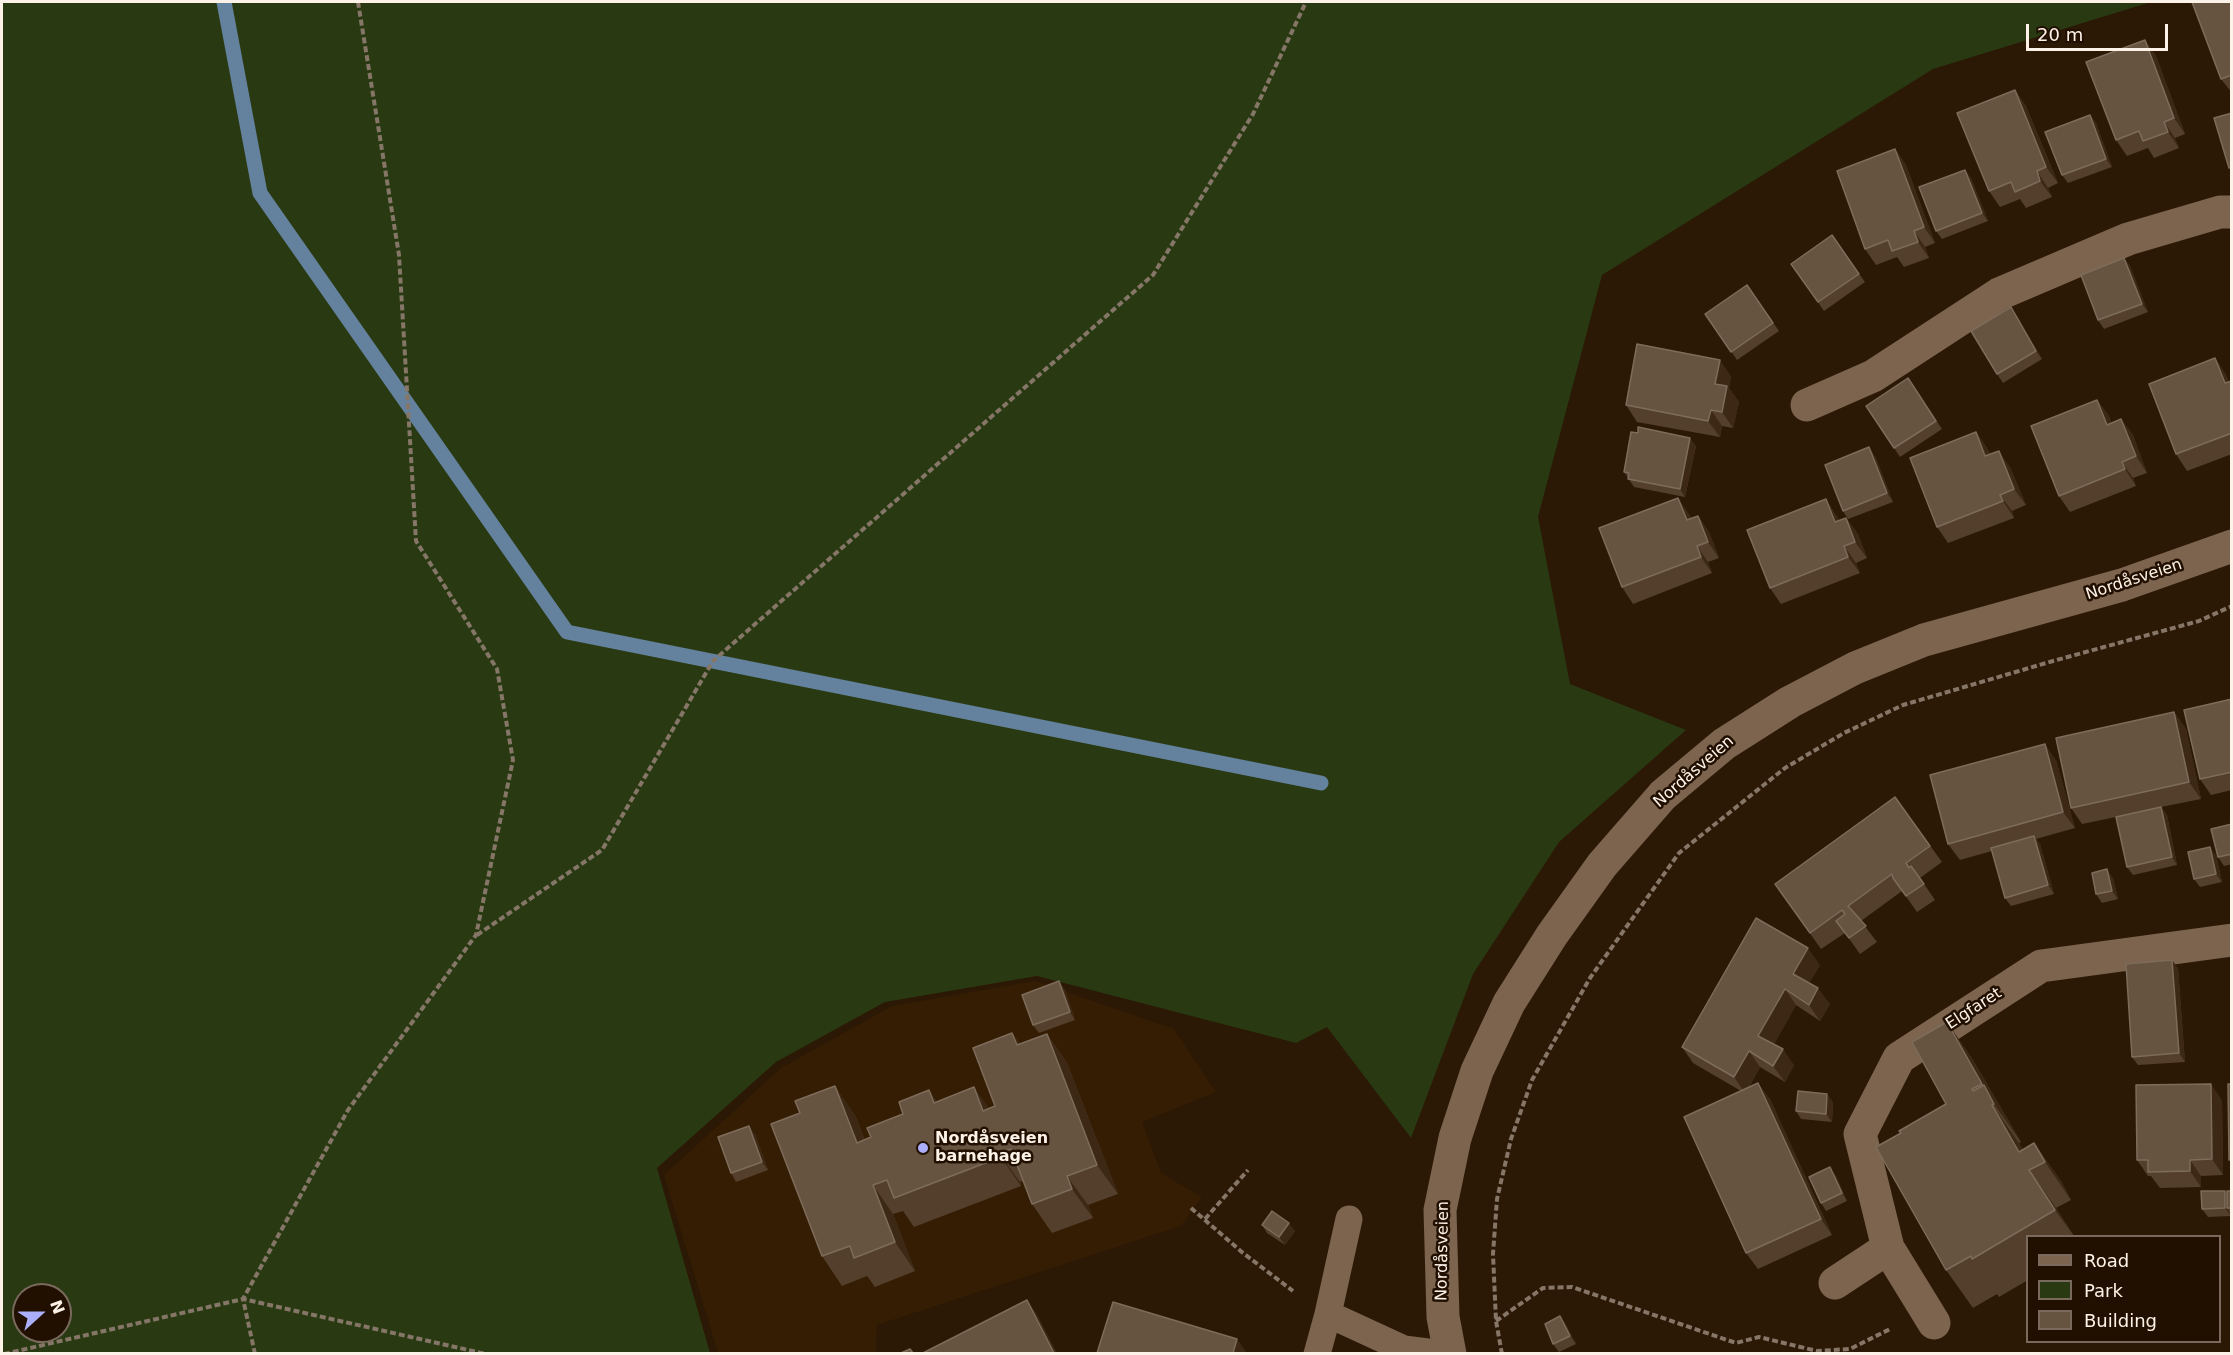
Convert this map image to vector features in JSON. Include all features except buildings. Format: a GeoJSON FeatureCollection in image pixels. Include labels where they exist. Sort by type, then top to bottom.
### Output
{"type":"FeatureCollection","features":[{"type":"Feature","properties":{"kind":"street"},"geometry":{"type":"LineString","coordinates":[[1807,405],[1873,376],[1999,294],[2128,238],[2220,212],[2232,212]]}},
{"type":"Feature","properties":{"kind":"street","name":"Nordåsveien"},"geometry":{"type":"LineString","coordinates":[[1450,1353],[1443,1317],[1440,1210],[1455,1138],[1477,1071],[1509,1003],[1552,935],[1602,866],[1663,795],[1724,744],[1790,702],[1855,668],[1924,640],[2122,585],[2232,546]]}},
{"type":"Feature","properties":{"kind":"street","name":"Elgfaret"},"geometry":{"type":"LineString","coordinates":[[1934,1323],[1888,1248],[1860,1134],[1899,1058],[2041,966],[2232,940]]}},
{"type":"Feature","properties":{"kind":"street"},"geometry":{"type":"LineString","coordinates":[[1835,1283],[1888,1248]]}},
{"type":"Feature","properties":{"kind":"lane"},"geometry":{"type":"LineString","coordinates":[[1317,1353],[1329,1314],[1349,1219]]}},
{"type":"Feature","properties":{"kind":"lane"},"geometry":{"type":"LineString","coordinates":[[1329,1314],[1404,1350],[1444,1353]]}},
{"type":"Feature","properties":{"kind":"path"},"geometry":{"type":"LineString","coordinates":[[358,2],[399,255],[416,541],[497,669],[513,760],[476,935]]}},
{"type":"Feature","properties":{"kind":"path"},"geometry":{"type":"LineString","coordinates":[[255,1353],[243,1299],[348,1110],[476,935],[602,850],[713,661],[1153,275],[1253,114],[1306,2]]}},
{"type":"Feature","properties":{"kind":"path"},"geometry":{"type":"LineString","coordinates":[[1502,1353],[1496,1321],[1493,1254],[1497,1199],[1511,1138],[1532,1080],[1590,978],[1680,853],[1785,768],[1844,733],[1904,705],[2199,621],[2232,606]]}},
{"type":"Feature","properties":{"kind":"path"},"geometry":{"type":"LineString","coordinates":[[1205,1219],[1248,1170]]}},
{"type":"Feature","properties":{"kind":"path"},"geometry":{"type":"LineString","coordinates":[[1191,1208],[1243,1253],[1329,1314]]}},
{"type":"Feature","properties":{"kind":"path"},"geometry":{"type":"LineString","coordinates":[[1496,1321],[1543,1288],[1572,1287],[1736,1343],[1760,1337],[1817,1352],[1850,1349],[1896,1326],[1931,1339],[1934,1323]]}},
{"type":"Feature","properties":{"kind":"path"},"geometry":{"type":"LineString","coordinates":[[3,1353],[243,1299],[486,1353]]}},
{"type":"Feature","properties":{"kind":"shaded area","name":"Nordåsveien barnehage"},"geometry":{"type":"Polygon","coordinates":[[[1035,981],[1174,1029],[1216,1092],[1142,1122],[1161,1173],[1202,1197],[1181,1226],[877,1325],[876,1353],[718,1353],[664,1175],[781,1068],[892,1006],[1035,981]]]}},
{"type":"Feature","properties":{"kind":"green space"},"geometry":{"type":"Polygon","coordinates":[[[2,2],[2151,2],[1933,69],[1602,275],[1538,517],[1570,684],[1686,730],[1559,842],[1473,974],[1411,1138],[1327,1027],[1296,1043],[1037,976],[885,1002],[776,1062],[657,1168],[710,1353],[2,1354],[2,2]]]}},
{"type":"Feature","properties":{"kind":"waterway"},"geometry":{"type":"LineString","coordinates":[[224,2],[260,193],[567,632],[1321,783]]}},
{"type":"Feature","properties":{"kind":"place","name":"Nordåsveien barnehage"},"geometry":{"type":"Point","coordinates":[923,1148]}}]}
